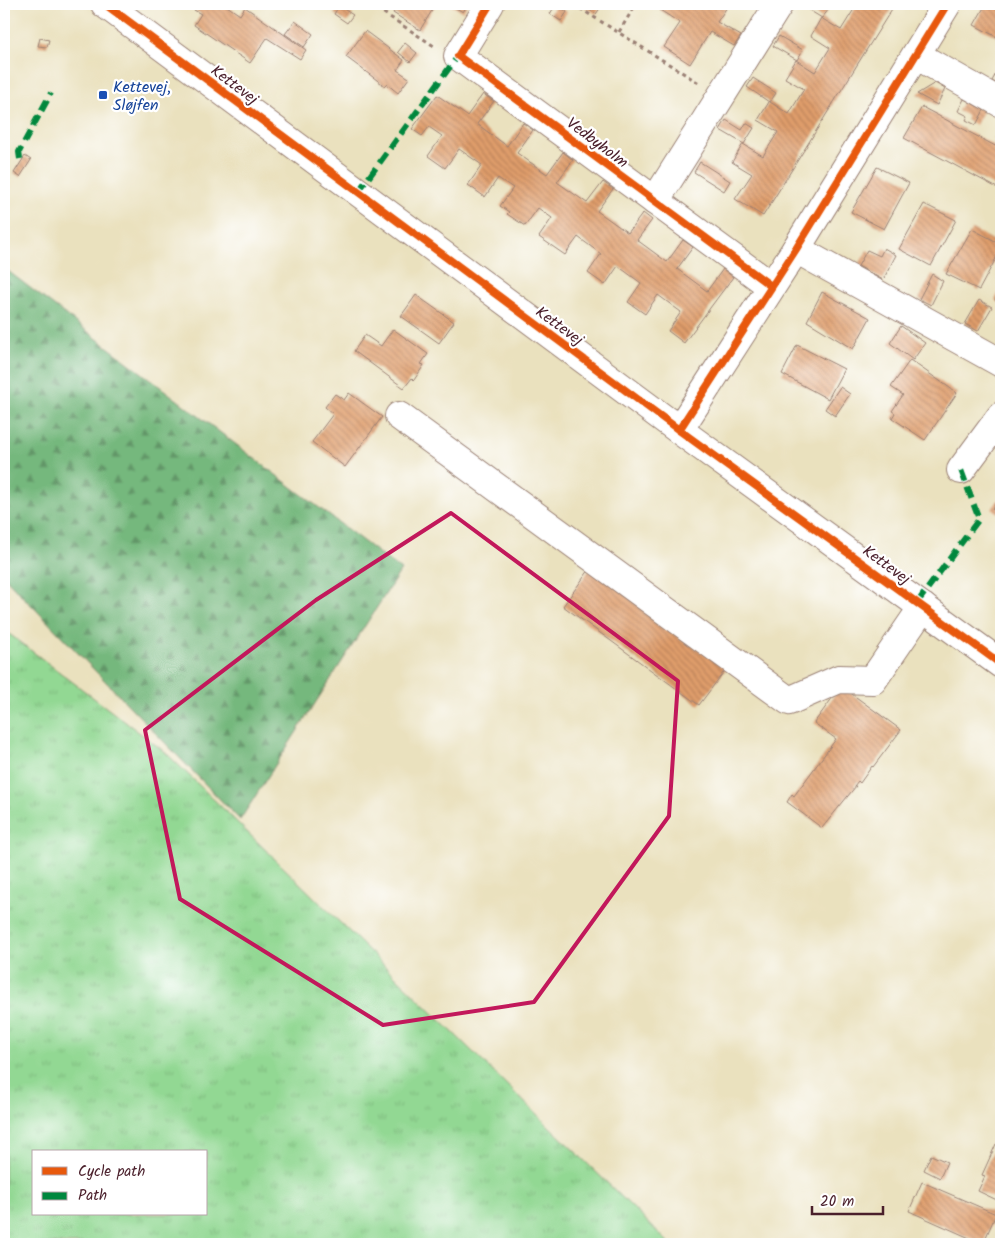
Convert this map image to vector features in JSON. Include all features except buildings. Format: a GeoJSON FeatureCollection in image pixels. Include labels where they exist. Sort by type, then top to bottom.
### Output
{"type":"FeatureCollection","features":[{"type":"Feature","properties":{"kind":"street"},"geometry":{"type":"LineString","coordinates":[[458,56],[490,4]]}},
{"type":"Feature","properties":{"kind":"street"},"geometry":{"type":"LineString","coordinates":[[655,202],[778,4]]}},
{"type":"Feature","properties":{"kind":"street"},"geometry":{"type":"LineString","coordinates":[[679,430],[796,248],[947,4]]}},
{"type":"Feature","properties":{"kind":"street","name":"Kettevej"},"geometry":{"type":"LineString","coordinates":[[110,5],[679,430],[1001,664]]}},
{"type":"Feature","properties":{"kind":"street"},"geometry":{"type":"LineString","coordinates":[[916,55],[1001,103]]}},
{"type":"Feature","properties":{"kind":"street","name":"Vedbyholm"},"geometry":{"type":"LineString","coordinates":[[458,56],[771,286]]}},
{"type":"Feature","properties":{"kind":"street"},"geometry":{"type":"LineString","coordinates":[[796,248],[1001,363]]}},
{"type":"Feature","properties":{"kind":"street"},"geometry":{"type":"LineString","coordinates":[[399,416],[789,701],[839,680],[874,680],[923,607]]}},
{"type":"Feature","properties":{"kind":"street"},"geometry":{"type":"LineString","coordinates":[[960,470],[1001,416]]}},
{"type":"Feature","properties":{"kind":"path"},"geometry":{"type":"LineString","coordinates":[[370,4],[442,51],[458,56]]}},
{"type":"Feature","properties":{"kind":"path"},"geometry":{"type":"LineString","coordinates":[[573,4],[721,96]]}},
{"type":"Feature","properties":{"kind":"path"},"geometry":{"type":"LineString","coordinates":[[618,32],[636,4]]}},
{"type":"Feature","properties":{"kind":"highlighted area"},"geometry":{"type":"Polygon","coordinates":[[[451,513],[678,681],[669,816],[534,1002],[383,1025],[180,899],[145,730],[316,600],[451,513]]]}},
{"type":"Feature","properties":{"kind":"green space"},"geometry":{"type":"Polygon","coordinates":[[[4,268],[401,570],[240,820],[4,577],[4,268]]]}},
{"type":"Feature","properties":{"kind":"green space"},"geometry":{"type":"Polygon","coordinates":[[[4,630],[165,752],[670,1244],[4,1244],[4,630]]]}},
{"type":"Feature","properties":{"kind":"marked path"},"geometry":{"type":"LineString","coordinates":[[358,192],[458,56]]}},
{"type":"Feature","properties":{"kind":"marked path"},"geometry":{"type":"LineString","coordinates":[[20,159],[19,152],[51,93]]}},
{"type":"Feature","properties":{"kind":"marked path"},"geometry":{"type":"LineString","coordinates":[[917,603],[979,519],[961,470]]}},
{"type":"Feature","properties":{"kind":"cycle path"},"geometry":{"type":"LineString","coordinates":[[105,4],[679,430],[1001,664]]}},
{"type":"Feature","properties":{"kind":"cycle path"},"geometry":{"type":"LineString","coordinates":[[490,4],[458,56],[771,286]]}},
{"type":"Feature","properties":{"kind":"cycle path"},"geometry":{"type":"LineString","coordinates":[[679,430],[796,249],[947,4]]}},
{"type":"Feature","properties":{"kind":"place","name":"Kettevej, Sløjfen"},"geometry":{"type":"Point","coordinates":[103,95]}}]}
